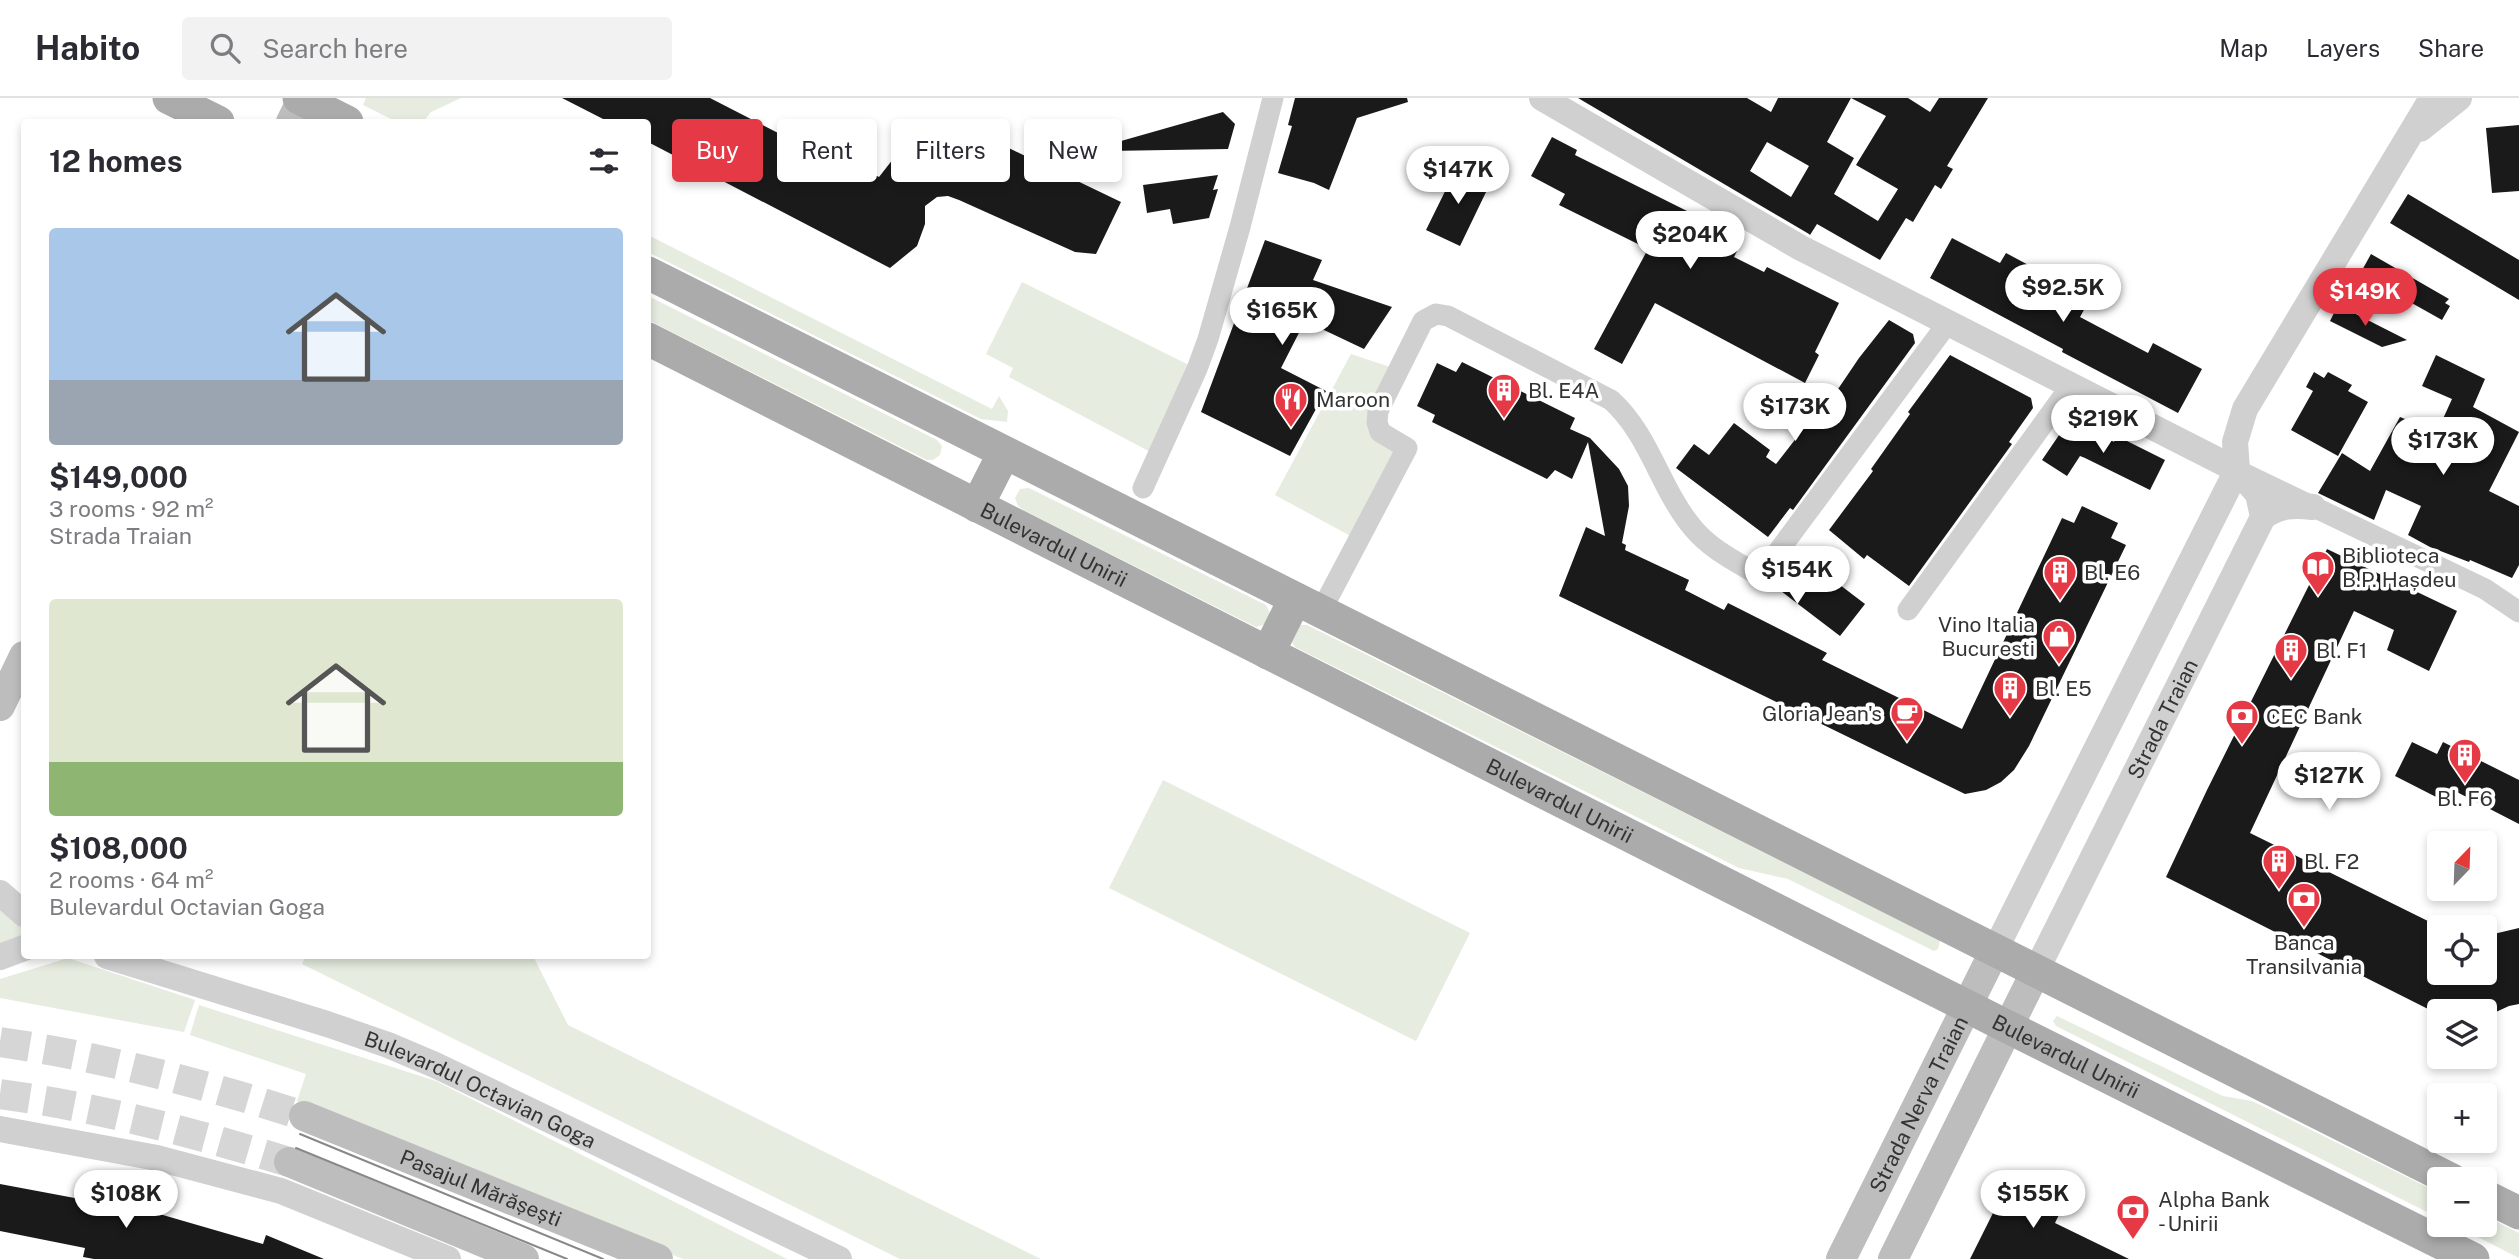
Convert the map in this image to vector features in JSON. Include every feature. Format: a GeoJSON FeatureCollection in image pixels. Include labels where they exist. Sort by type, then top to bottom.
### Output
{"type":"FeatureCollection","features":[{"type":"Feature","properties":{"kind":"main road"},"geometry":{"type":"LineString","coordinates":[[169,98],[212,119]]}},
{"type":"Feature","properties":{"kind":"main road"},"geometry":{"type":"LineString","coordinates":[[298,105],[338,119]]}},
{"type":"Feature","properties":{"kind":"main road"},"geometry":{"type":"LineString","coordinates":[[651,275],[2427,1167]]}},
{"type":"Feature","properties":{"kind":"main road","name":"Bulevardul Unirii"},"geometry":{"type":"LineString","coordinates":[[651,341],[2008,1027],[2473,1259]]}},
{"type":"Feature","properties":{"kind":"main road"},"geometry":{"type":"LineString","coordinates":[[977,506],[1004,453]]}},
{"type":"Feature","properties":{"kind":"main road"},"geometry":{"type":"LineString","coordinates":[[1268,653],[1308,605]]}},
{"type":"Feature","properties":{"kind":"main road"},"geometry":{"type":"LineString","coordinates":[[0,706],[21,662]]}},
{"type":"Feature","properties":{"kind":"main road","name":"Strada Nerva Traian"},"geometry":{"type":"LineString","coordinates":[[1841,1259],[1995,950]]}},
{"type":"Feature","properties":{"kind":"main road"},"geometry":{"type":"LineString","coordinates":[[1893,1259],[2036,971]]}},
{"type":"Feature","properties":{"kind":"main road","name":"Pasajul Mărășești"},"geometry":{"type":"LineString","coordinates":[[304,1116],[657,1259]]}},
{"type":"Feature","properties":{"kind":"main road"},"geometry":{"type":"LineString","coordinates":[[289,1162],[524,1259]]}},
{"type":"Feature","properties":{"kind":"main road"},"geometry":{"type":"LineString","coordinates":[[2497,1202],[2519,1213]]}},
{"type":"Feature","properties":{"kind":"street"},"geometry":{"type":"LineString","coordinates":[[1143,488],[1208,339],[1273,98]]}},
{"type":"Feature","properties":{"kind":"street"},"geometry":{"type":"LineString","coordinates":[[1542,98],[1769,231],[2070,387],[2485,589],[2519,612]]}},
{"type":"Feature","properties":{"kind":"street","name":"Strada Traian"},"geometry":{"type":"LineString","coordinates":[[1995,950],[2238,470],[2235,442],[2240,421],[2272,360],[2432,98]]}},
{"type":"Feature","properties":{"kind":"street","name":"Strada Traian"},"geometry":{"type":"LineString","coordinates":[[2403,144],[2459,98]]}},
{"type":"Feature","properties":{"kind":"street"},"geometry":{"type":"LineString","coordinates":[[1308,605],[1407,448],[1380,432],[1378,411],[1423,321],[1436,314],[1448,316],[1611,400],[1636,429],[1694,530],[1718,551],[1760,576],[1947,324]]}},
{"type":"Feature","properties":{"kind":"street"},"geometry":{"type":"LineString","coordinates":[[1908,610],[2070,387]]}},
{"type":"Feature","properties":{"kind":"street"},"geometry":{"type":"LineString","coordinates":[[2194,448],[2218,442],[2240,421]]}},
{"type":"Feature","properties":{"kind":"street"},"geometry":{"type":"LineString","coordinates":[[2238,470],[2258,494],[2263,517],[2283,506],[2313,507]]}},
{"type":"Feature","properties":{"kind":"street","name":"Strada Traian"},"geometry":{"type":"LineString","coordinates":[[2036,971],[2263,517]]}},
{"type":"Feature","properties":{"kind":"street"},"geometry":{"type":"LineString","coordinates":[[0,893],[21,911]]}},
{"type":"Feature","properties":{"kind":"street"},"geometry":{"type":"LineString","coordinates":[[0,957],[21,949]]}},
{"type":"Feature","properties":{"kind":"street","name":"Bulevardul Octavian Goga"},"geometry":{"type":"LineString","coordinates":[[117,959],[327,1024],[412,1055],[839,1259]]}},
{"type":"Feature","properties":{"kind":"street"},"geometry":{"type":"LineString","coordinates":[[0,1129],[157,1158],[281,1191],[449,1259]]}},
{"type":"Feature","properties":{"kind":"shaded area"},"geometry":{"type":"Polygon","coordinates":[[[366,98],[461,98],[431,112],[425,119],[391,119],[363,105],[366,98]]]}},
{"type":"Feature","properties":{"kind":"shaded area"},"geometry":{"type":"Polygon","coordinates":[[[651,237],[992,409],[999,396],[1008,411],[1007,422],[981,419],[651,254],[651,237]]]}},
{"type":"Feature","properties":{"kind":"shaded area"},"geometry":{"type":"Polygon","coordinates":[[[1022,282],[1197,369],[1158,456],[1009,377],[1013,368],[986,354],[1022,282]]]}},
{"type":"Feature","properties":{"kind":"shaded area"},"geometry":{"type":"Polygon","coordinates":[[[651,297],[937,440],[942,446],[940,455],[933,460],[927,460],[651,322],[651,297]]]}},
{"type":"Feature","properties":{"kind":"shaded area"},"geometry":{"type":"Polygon","coordinates":[[[1351,354],[1399,370],[1377,422],[1407,448],[1358,540],[1275,495],[1351,354]]]}},
{"type":"Feature","properties":{"kind":"shaded area"},"geometry":{"type":"Polygon","coordinates":[[[1029,488],[1266,605],[1271,615],[1266,624],[1256,627],[1025,511],[1018,506],[1015,498],[1020,489],[1029,488]]]}},
{"type":"Feature","properties":{"kind":"shaded area"},"geometry":{"type":"Polygon","coordinates":[[[1296,625],[1307,625],[1940,940],[1938,949],[1934,951],[1788,879],[1739,868],[1295,647],[1289,637],[1296,625]]]}},
{"type":"Feature","properties":{"kind":"shaded area"},"geometry":{"type":"Polygon","coordinates":[[[1163,780],[1470,933],[1416,1041],[1109,888],[1163,780]]]}},
{"type":"Feature","properties":{"kind":"shaded area"},"geometry":{"type":"Polygon","coordinates":[[[0,905],[21,923],[21,941],[0,948],[0,905]]]}},
{"type":"Feature","properties":{"kind":"shaded area"},"geometry":{"type":"Polygon","coordinates":[[[71,959],[195,1000],[184,1032],[0,998],[0,979],[71,959]]]}},
{"type":"Feature","properties":{"kind":"shaded area"},"geometry":{"type":"Polygon","coordinates":[[[304,959],[535,959],[568,1025],[1041,1259],[900,1259],[302,964],[304,959]]]}},
{"type":"Feature","properties":{"kind":"shaded area"},"geometry":{"type":"Polygon","coordinates":[[[199,1005],[436,1081],[787,1259],[683,1259],[297,1101],[306,1074],[190,1035],[199,1005]]]}},
{"type":"Feature","properties":{"kind":"shaded area"},"geometry":{"type":"Polygon","coordinates":[[[2057,1016],[2223,1096],[2252,1101],[2427,1187],[2427,1212],[2056,1026],[2053,1021],[2057,1016]]]}},
{"type":"Feature","properties":{"kind":"shaded area"},"geometry":{"type":"Polygon","coordinates":[[[2497,1222],[2519,1233],[2519,1258],[2478,1237],[2497,1237],[2497,1222]]]}},
{"type":"Feature","properties":{"kind":"building"},"geometry":{"type":"Polygon","coordinates":[[[562,98],[710,98],[751,119],[672,119],[672,154],[651,144],[651,119],[603,119],[562,98]]]}},
{"type":"Feature","properties":{"kind":"building"},"geometry":{"type":"Polygon","coordinates":[[[1295,98],[1407,98],[1408,102],[1357,118],[1329,190],[1278,173],[1292,126],[1288,125],[1295,98]]]}},
{"type":"Feature","properties":{"kind":"building"},"geometry":{"type":"Polygon","coordinates":[[[1578,98],[1747,98],[1771,112],[1778,98],[1851,98],[1908,98],[1930,112],[1939,98],[1988,98],[1947,166],[1953,169],[1941,189],[1935,185],[1913,222],[1906,218],[1880,260],[1817,224],[1810,235],[1578,98]],[[1851,98],[1827,142],[1854,158],[1834,194],[1878,221],[1898,189],[1856,165],[1886,116],[1851,98]],[[1767,142],[1750,171],[1791,197],[1809,166],[1767,142]]]}},
{"type":"Feature","properties":{"kind":"building"},"geometry":{"type":"Polygon","coordinates":[[[1223,112],[1235,124],[1228,149],[1122,151],[1122,141],[1223,112]]]}},
{"type":"Feature","properties":{"kind":"building"},"geometry":{"type":"Polygon","coordinates":[[[763,125],[777,132],[777,182],[877,182],[877,176],[879,177],[891,162],[891,182],[1010,182],[1010,149],[1024,155],[1024,182],[1079,182],[1121,202],[1096,254],[1075,252],[959,200],[948,196],[937,197],[925,206],[925,224],[917,246],[890,268],[725,182],[763,182],[763,125]]]}},
{"type":"Feature","properties":{"kind":"building"},"geometry":{"type":"Polygon","coordinates":[[[2519,125],[2519,191],[2492,193],[2486,128],[2519,125]]]}},
{"type":"Feature","properties":{"kind":"building"},"geometry":{"type":"Polygon","coordinates":[[[1552,137],[1577,150],[1575,155],[1743,239],[1734,257],[1764,272],[1767,267],[1839,303],[1815,352],[1819,355],[1805,383],[1655,303],[1622,364],[1594,349],[1648,249],[1559,205],[1565,194],[1531,176],[1552,137]]]}},
{"type":"Feature","properties":{"kind":"building"},"geometry":{"type":"Polygon","coordinates":[[[1458,165],[1485,178],[1481,187],[1487,190],[1460,246],[1426,230],[1458,165]]]}},
{"type":"Feature","properties":{"kind":"building"},"geometry":{"type":"Polygon","coordinates":[[[1218,175],[1213,190],[1218,189],[1209,218],[1173,224],[1170,209],[1147,213],[1143,185],[1218,175]]]}},
{"type":"Feature","properties":{"kind":"building"},"geometry":{"type":"Polygon","coordinates":[[[2408,194],[2519,260],[2519,300],[2390,223],[2408,194]]]}},
{"type":"Feature","properties":{"kind":"building"},"geometry":{"type":"Polygon","coordinates":[[[1952,238],[2000,263],[2006,253],[2038,270],[2032,280],[2085,308],[2080,317],[2148,353],[2153,343],[2202,369],[2178,413],[1930,278],[1952,238]]]}},
{"type":"Feature","properties":{"kind":"building"},"geometry":{"type":"Polygon","coordinates":[[[1265,240],[1322,260],[1313,280],[1392,307],[1364,349],[1305,321],[1281,368],[1326,391],[1290,456],[1201,412],[1265,240]]]}},
{"type":"Feature","properties":{"kind":"building"},"geometry":{"type":"Polygon","coordinates":[[[2371,254],[2449,299],[2445,303],[2450,306],[2442,320],[2360,274],[2371,254]]]}},
{"type":"Feature","properties":{"kind":"building"},"geometry":{"type":"Polygon","coordinates":[[[2338,305],[2407,340],[2382,347],[2330,321],[2338,305]]]}},
{"type":"Feature","properties":{"kind":"building"},"geometry":{"type":"Polygon","coordinates":[[[1889,320],[1913,334],[1915,343],[1793,510],[1790,508],[1768,537],[1676,468],[1694,444],[1709,455],[1734,423],[1770,450],[1766,457],[1776,464],[1833,391],[1836,392],[1889,320]]]}},
{"type":"Feature","properties":{"kind":"building"},"geometry":{"type":"Polygon","coordinates":[[[1950,355],[2031,398],[2033,408],[2009,442],[2012,444],[1909,586],[1867,555],[1864,559],[1829,530],[1873,471],[1871,469],[1910,414],[1908,412],[1950,355]]]}},
{"type":"Feature","properties":{"kind":"building"},"geometry":{"type":"Polygon","coordinates":[[[2436,355],[2485,379],[2473,407],[2519,432],[2489,491],[2519,506],[2519,565],[2512,578],[2430,547],[2408,535],[2421,506],[2386,490],[2374,520],[2318,493],[2342,453],[2370,471],[2400,417],[2437,432],[2452,399],[2422,386],[2436,355]]]}},
{"type":"Feature","properties":{"kind":"building"},"geometry":{"type":"Polygon","coordinates":[[[1462,362],[1575,418],[1570,429],[1590,438],[1619,469],[1628,486],[1629,506],[1622,543],[1626,545],[1625,550],[1689,580],[1685,590],[1724,610],[1728,603],[1827,653],[1822,660],[1962,729],[2062,518],[2074,523],[2082,506],[2118,523],[2111,538],[2126,545],[2029,746],[2014,770],[2001,782],[1986,790],[1965,794],[1559,596],[1586,527],[1605,536],[1588,442],[1572,479],[1555,470],[1547,479],[1432,422],[1435,415],[1417,406],[1437,363],[1456,372],[1462,362]]]}},
{"type":"Feature","properties":{"kind":"building"},"geometry":{"type":"Polygon","coordinates":[[[2314,372],[2324,378],[2328,372],[2352,385],[2348,391],[2368,402],[2338,456],[2291,430],[2313,391],[2306,387],[2314,372]]]}},
{"type":"Feature","properties":{"kind":"building"},"geometry":{"type":"Polygon","coordinates":[[[2070,419],[2114,442],[2117,436],[2165,460],[2150,490],[2080,456],[2067,476],[2042,460],[2070,419]]]}},
{"type":"Feature","properties":{"kind":"building"},"geometry":{"type":"Polygon","coordinates":[[[2327,549],[2457,611],[2429,671],[2387,650],[2394,630],[2354,611],[2250,833],[2427,921],[2427,985],[2497,985],[2497,933],[2519,928],[2519,1004],[2497,1012],[2497,999],[2427,999],[2427,1008],[2166,877],[2327,549]]]}},
{"type":"Feature","properties":{"kind":"building"},"geometry":{"type":"Polygon","coordinates":[[[1802,556],[1865,604],[1840,636],[1777,588],[1802,556]]]}},
{"type":"Feature","properties":{"kind":"building","name":"Bl. F6"},"geometry":{"type":"Polygon","coordinates":[[[2412,742],[2437,754],[2443,742],[2519,780],[2519,824],[2451,789],[2444,801],[2395,776],[2412,742]]]}},
{"type":"Feature","properties":{"kind":"building"},"geometry":{"type":"Polygon","coordinates":[[[2011,1177],[2065,1202],[2055,1223],[2129,1259],[1970,1259],[2011,1177]]]}},
{"type":"Feature","properties":{"kind":"building"},"geometry":{"type":"Polygon","coordinates":[[[0,1184],[96,1202],[100,1192],[157,1207],[156,1213],[263,1244],[266,1235],[324,1259],[83,1257],[85,1248],[0,1231],[0,1184]]]}},
{"type":"Feature","properties":{"kind":"tunnel"},"geometry":{"type":"LineString","coordinates":[[0,1042],[77,1055],[154,1073],[304,1116]]}},
{"type":"Feature","properties":{"kind":"tunnel"},"geometry":{"type":"LineString","coordinates":[[0,1094],[146,1122],[289,1162]]}},
{"type":"Feature","properties":{"kind":"tram line"},"geometry":{"type":"LineString","coordinates":[[300,1134],[603,1259]]}},
{"type":"Feature","properties":{"kind":"tram line"},"geometry":{"type":"LineString","coordinates":[[296,1148],[567,1259]]}},
{"type":"Feature","properties":{"kind":"place","name":"Bl. E4A"},"geometry":{"type":"Point","coordinates":[1504,420]}},
{"type":"Feature","properties":{"kind":"place","name":"Maroon"},"geometry":{"type":"Point","coordinates":[1291,429]}},
{"type":"Feature","properties":{"kind":"place","name":"Biblioteca B.P. Hașdeu"},"geometry":{"type":"Point","coordinates":[2318,597]}},
{"type":"Feature","properties":{"kind":"place","name":"Bl. E6"},"geometry":{"type":"Point","coordinates":[2060,602]}},
{"type":"Feature","properties":{"kind":"place","name":"Vino Italia Bucuresti"},"geometry":{"type":"Point","coordinates":[2059,666]}},
{"type":"Feature","properties":{"kind":"place","name":"Bl. F1"},"geometry":{"type":"Point","coordinates":[2291,680]}},
{"type":"Feature","properties":{"kind":"place","name":"Bl. E5"},"geometry":{"type":"Point","coordinates":[2010,718]}},
{"type":"Feature","properties":{"kind":"place","name":"Gloria Jean's"},"geometry":{"type":"Point","coordinates":[1907,743]}},
{"type":"Feature","properties":{"kind":"place","name":"CEC Bank"},"geometry":{"type":"Point","coordinates":[2242,746]}},
{"type":"Feature","properties":{"kind":"place","name":"Bl. F6"},"geometry":{"type":"Point","coordinates":[2465,785]}},
{"type":"Feature","properties":{"kind":"place","name":"Bl. F2"},"geometry":{"type":"Point","coordinates":[2279,891]}},
{"type":"Feature","properties":{"kind":"place","name":"Banca Transilvania"},"geometry":{"type":"Point","coordinates":[2304,929]}},
{"type":"Feature","properties":{"kind":"place","name":"Alpha Bank - Unirii"},"geometry":{"type":"Point","coordinates":[2133,1241]}}]}
